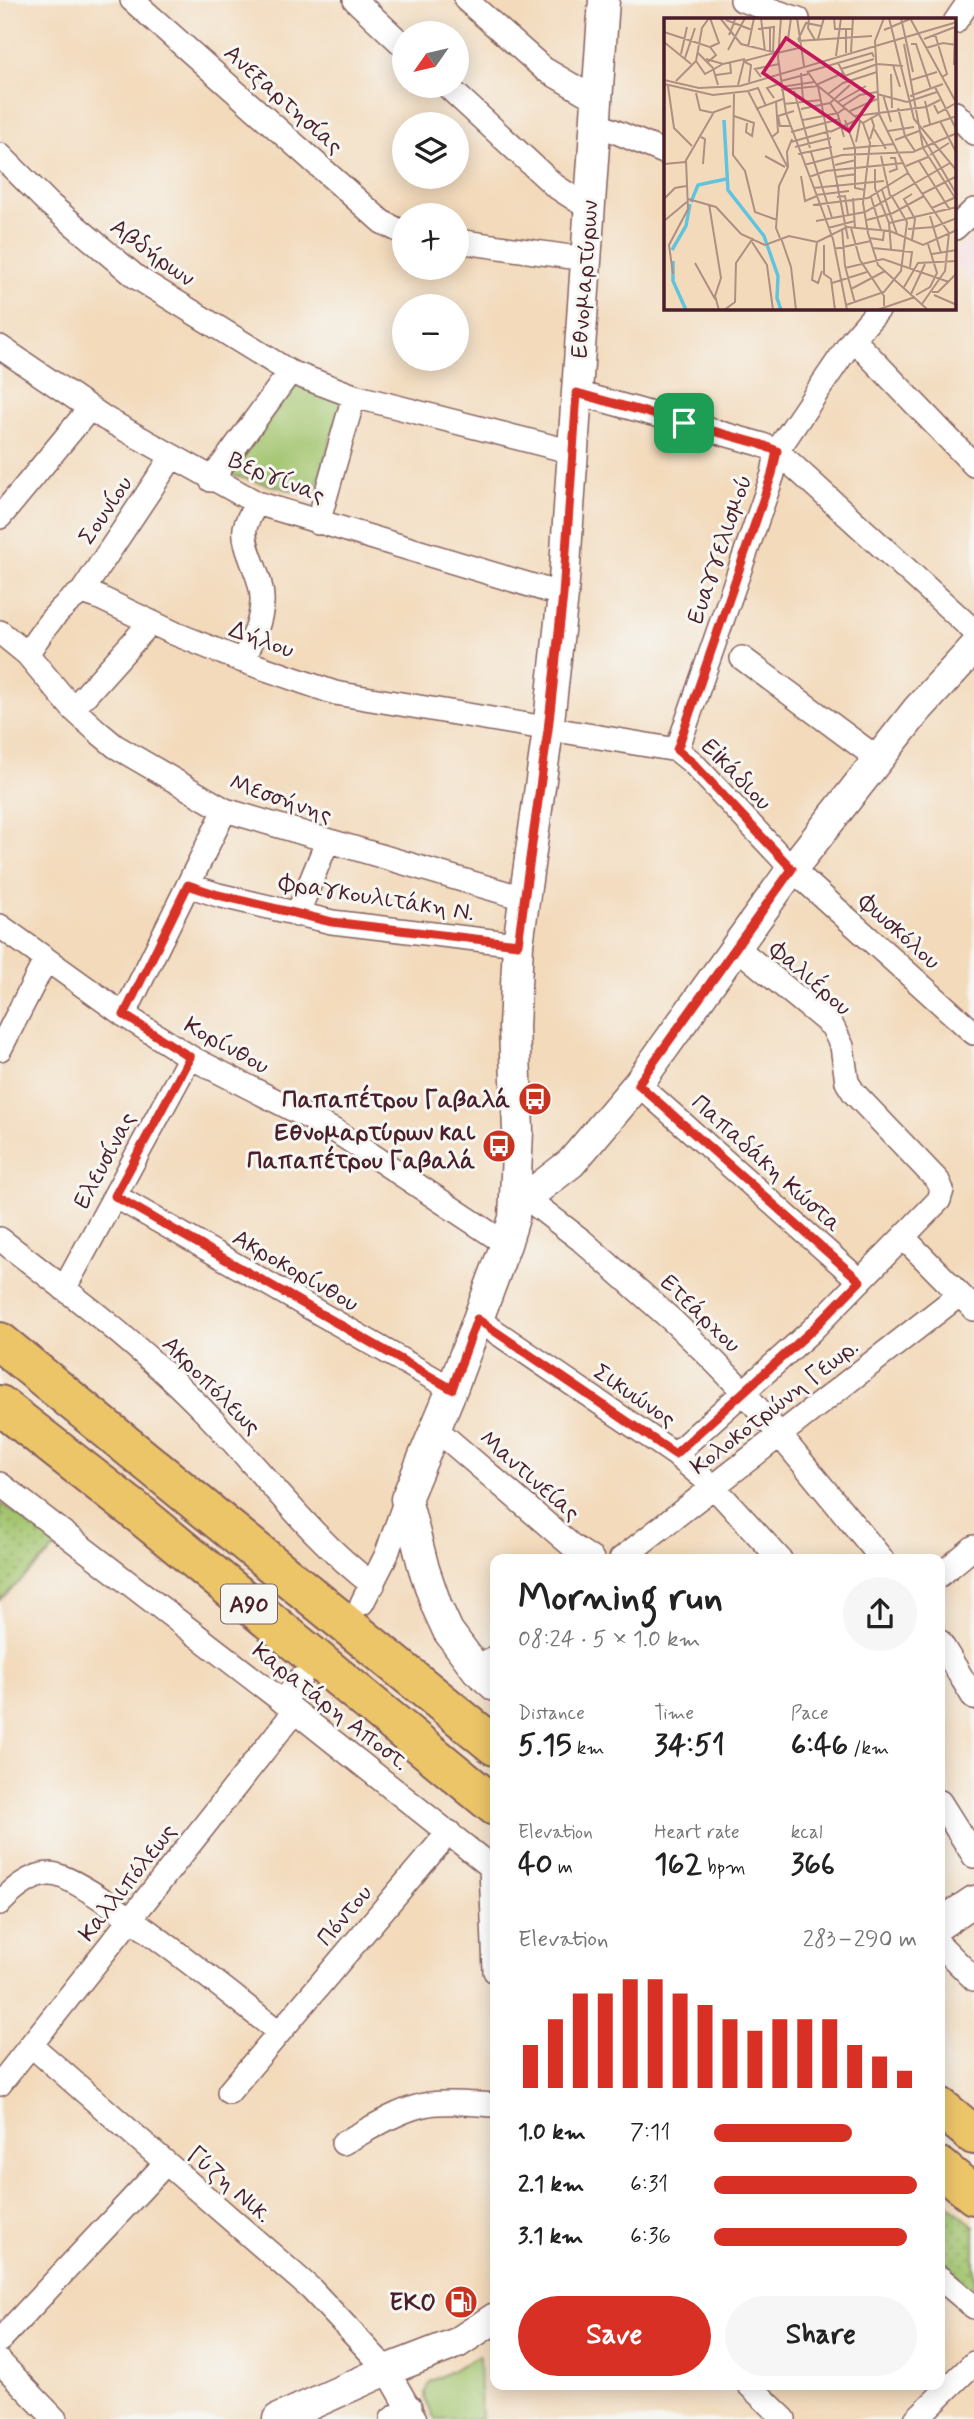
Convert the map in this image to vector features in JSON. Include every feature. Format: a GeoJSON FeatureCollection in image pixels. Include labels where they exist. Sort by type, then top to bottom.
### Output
{"type":"FeatureCollection","features":[{"type":"Feature","properties":{"kind":"highway","name":"Α90"},"geometry":{"type":"LineString","coordinates":[[0,1342],[490,1742]]}},
{"type":"Feature","properties":{"kind":"highway","name":"Α90"},"geometry":{"type":"LineString","coordinates":[[0,1405],[142,1516],[490,1802]]}},
{"type":"Feature","properties":{"kind":"highway"},"geometry":{"type":"LineString","coordinates":[[945,2111],[974,2135]]}},
{"type":"Feature","properties":{"kind":"highway"},"geometry":{"type":"LineString","coordinates":[[945,2171],[974,2195]]}},
{"type":"Feature","properties":{"kind":"street","name":"Ανεξαρτησίας"},"geometry":{"type":"LineString","coordinates":[[132,0],[382,222],[392,227]]}},
{"type":"Feature","properties":{"kind":"street"},"geometry":{"type":"LineString","coordinates":[[355,0],[392,35]]}},
{"type":"Feature","properties":{"kind":"street"},"geometry":{"type":"LineString","coordinates":[[466,0],[596,111],[664,152]]}},
{"type":"Feature","properties":{"kind":"street","name":"Εθνομαρτύρων"},"geometry":{"type":"LineString","coordinates":[[406,1499],[452,1389],[514,1218],[518,1131],[514,1027],[518,944],[548,730],[563,595],[604,0]]}},
{"type":"Feature","properties":{"kind":"street"},"geometry":{"type":"LineString","coordinates":[[742,0],[795,18]]}},
{"type":"Feature","properties":{"kind":"street"},"geometry":{"type":"LineString","coordinates":[[956,21],[970,0]]}},
{"type":"Feature","properties":{"kind":"street"},"geometry":{"type":"LineString","coordinates":[[460,98],[555,186],[589,208]]}},
{"type":"Feature","properties":{"kind":"street"},"geometry":{"type":"LineString","coordinates":[[956,114],[974,133]]}},
{"type":"Feature","properties":{"kind":"street","name":"Αβδήρων"},"geometry":{"type":"LineString","coordinates":[[4,165],[136,277],[290,372],[354,396]]}},
{"type":"Feature","properties":{"kind":"street"},"geometry":{"type":"LineString","coordinates":[[956,227],[974,210]]}},
{"type":"Feature","properties":{"kind":"street"},"geometry":{"type":"LineString","coordinates":[[469,243],[585,259]]}},
{"type":"Feature","properties":{"kind":"street","name":"Ευαγγελισμού"},"geometry":{"type":"LineString","coordinates":[[677,750],[772,474],[777,451],[853,339],[878,310]]}},
{"type":"Feature","properties":{"kind":"street"},"geometry":{"type":"LineString","coordinates":[[853,339],[974,465]]}},
{"type":"Feature","properties":{"kind":"street","name":"Βεργίνας"},"geometry":{"type":"LineString","coordinates":[[0,347],[89,408],[211,480],[257,503],[563,595]]}},
{"type":"Feature","properties":{"kind":"street"},"geometry":{"type":"LineString","coordinates":[[211,480],[290,372]]}},
{"type":"Feature","properties":{"kind":"street"},"geometry":{"type":"LineString","coordinates":[[577,393],[777,451],[974,631]]}},
{"type":"Feature","properties":{"kind":"street"},"geometry":{"type":"LineString","coordinates":[[318,523],[354,396],[573,452]]}},
{"type":"Feature","properties":{"kind":"street"},"geometry":{"type":"LineString","coordinates":[[0,517],[89,408]]}},
{"type":"Feature","properties":{"kind":"street","name":"Σουνίου"},"geometry":{"type":"LineString","coordinates":[[82,592],[172,457]]}},
{"type":"Feature","properties":{"kind":"street"},"geometry":{"type":"LineString","coordinates":[[243,661],[255,632],[262,604],[260,579],[246,544],[245,531],[257,503]]}},
{"type":"Feature","properties":{"kind":"street"},"geometry":{"type":"LineString","coordinates":[[0,632],[27,654],[51,618],[69,600],[82,592]]}},
{"type":"Feature","properties":{"kind":"street","name":"Δήλου"},"geometry":{"type":"LineString","coordinates":[[82,592],[243,661],[335,693],[548,730]]}},
{"type":"Feature","properties":{"kind":"street"},"geometry":{"type":"LineString","coordinates":[[74,709],[151,622]]}},
{"type":"Feature","properties":{"kind":"street"},"geometry":{"type":"LineString","coordinates":[[516,1190],[536,1190],[571,1163],[638,1084],[792,869],[937,687],[974,648]]}},
{"type":"Feature","properties":{"kind":"street","name":"Μεσσήνης"},"geometry":{"type":"LineString","coordinates":[[27,654],[74,709],[116,746],[225,810],[523,898]]}},
{"type":"Feature","properties":{"kind":"street"},"geometry":{"type":"LineString","coordinates":[[742,658],[878,760]]}},
{"type":"Feature","properties":{"kind":"street","name":"Εἰκάδιου"},"geometry":{"type":"LineString","coordinates":[[548,730],[677,750],[693,763],[792,869]]}},
{"type":"Feature","properties":{"kind":"street"},"geometry":{"type":"LineString","coordinates":[[124,1015],[225,810]]}},
{"type":"Feature","properties":{"kind":"street"},"geometry":{"type":"LineString","coordinates":[[297,915],[327,842]]}},
{"type":"Feature","properties":{"kind":"street","name":"Φωσκόλου"},"geometry":{"type":"LineString","coordinates":[[792,869],[972,1026]]}},
{"type":"Feature","properties":{"kind":"street","name":"Φραγκουλιτάκη Ν."},"geometry":{"type":"LineString","coordinates":[[188,885],[332,922],[518,944]]}},
{"type":"Feature","properties":{"kind":"street","name":"Κορίνθου"},"geometry":{"type":"LineString","coordinates":[[0,926],[124,1015],[190,1057],[337,1132],[506,1244]]}},
{"type":"Feature","properties":{"kind":"street","name":"Φαλιέρου"},"geometry":{"type":"LineString","coordinates":[[736,947],[832,1026],[842,1046],[847,1082],[854,1093],[938,1181],[942,1190],[939,1200],[904,1237]]}},
{"type":"Feature","properties":{"kind":"street"},"geometry":{"type":"LineString","coordinates":[[0,1049],[46,959]]}},
{"type":"Feature","properties":{"kind":"street","name":"Ελευσίνας"},"geometry":{"type":"LineString","coordinates":[[64,1289],[190,1057]]}},
{"type":"Feature","properties":{"kind":"street","name":"Παπαδάκη Κώστα"},"geometry":{"type":"LineString","coordinates":[[638,1084],[860,1281]]}},
{"type":"Feature","properties":{"kind":"street","name":"Ετεάρχου"},"geometry":{"type":"LineString","coordinates":[[516,1190],[573,1233],[650,1300],[744,1392],[878,1554]]}},
{"type":"Feature","properties":{"kind":"street","name":"Ακροκορίνθου"},"geometry":{"type":"LineString","coordinates":[[115,1196],[452,1389]]}},
{"type":"Feature","properties":{"kind":"street"},"geometry":{"type":"LineString","coordinates":[[904,1237],[967,1302]]}},
{"type":"Feature","properties":{"kind":"street","name":"Κολοκοτρώνη Γεωρ."},"geometry":{"type":"LineString","coordinates":[[675,1454],[811,1331],[904,1237]]}},
{"type":"Feature","properties":{"kind":"street","name":"Ακροπόλεως"},"geometry":{"type":"LineString","coordinates":[[0,1239],[103,1319],[172,1379],[345,1562],[367,1594],[386,1556],[406,1499]]}},
{"type":"Feature","properties":{"kind":"street","name":"Κολοκοτρώνη Γεωρ."},"geometry":{"type":"LineString","coordinates":[[627,1554],[779,1434],[967,1302]]}},
{"type":"Feature","properties":{"kind":"street","name":"Σικυώνος"},"geometry":{"type":"LineString","coordinates":[[477,1319],[675,1454],[713,1486],[775,1554]]}},
{"type":"Feature","properties":{"kind":"street","name":"Μαντινείας"},"geometry":{"type":"LineString","coordinates":[[436,1429],[584,1554]]}},
{"type":"Feature","properties":{"kind":"street","name":"Καρατάρη Αποστ."},"geometry":{"type":"LineString","coordinates":[[0,1484],[289,1706],[490,1866]]}},
{"type":"Feature","properties":{"kind":"street"},"geometry":{"type":"LineString","coordinates":[[406,1499],[424,1569],[448,1631],[489,1671]]}},
{"type":"Feature","properties":{"kind":"street"},"geometry":{"type":"LineString","coordinates":[[945,1571],[974,1547]]}},
{"type":"Feature","properties":{"kind":"street"},"geometry":{"type":"LineString","coordinates":[[945,1650],[974,1699]]}},
{"type":"Feature","properties":{"kind":"street","name":"Καλλιπόλεως"},"geometry":{"type":"LineString","coordinates":[[0,2084],[131,1920],[289,1706],[300,1679]]}},
{"type":"Feature","properties":{"kind":"street"},"geometry":{"type":"LineString","coordinates":[[945,1810],[974,1856]]}},
{"type":"Feature","properties":{"kind":"street","name":"Πόντου"},"geometry":{"type":"LineString","coordinates":[[229,2092],[449,1832]]}},
{"type":"Feature","properties":{"kind":"street"},"geometry":{"type":"LineString","coordinates":[[0,1903],[30,1880],[53,1874],[83,1886],[279,2032]]}},
{"type":"Feature","properties":{"kind":"street"},"geometry":{"type":"LineString","coordinates":[[945,1921],[974,1901]]}},
{"type":"Feature","properties":{"kind":"street"},"geometry":{"type":"LineString","coordinates":[[945,1950],[974,1979]]}},
{"type":"Feature","properties":{"kind":"street","name":"Γύζη Νικ."},"geometry":{"type":"LineString","coordinates":[[31,2045],[311,2289],[387,2370],[406,2415]]}},
{"type":"Feature","properties":{"kind":"street"},"geometry":{"type":"LineString","coordinates":[[343,2143],[408,2110],[427,2105],[490,2105]]}},
{"type":"Feature","properties":{"kind":"street"},"geometry":{"type":"LineString","coordinates":[[0,2340],[166,2163]]}},
{"type":"Feature","properties":{"kind":"street"},"geometry":{"type":"LineString","coordinates":[[945,2282],[974,2307]]}},
{"type":"Feature","properties":{"kind":"street"},"geometry":{"type":"LineString","coordinates":[[278,2419],[387,2370],[457,2343],[490,2322]]}},
{"type":"Feature","properties":{"kind":"street"},"geometry":{"type":"LineString","coordinates":[[916,2419],[974,2362]]}},
{"type":"Feature","properties":{"kind":"street"},"geometry":{"type":"LineString","coordinates":[[1,2365],[55,2419]]}},
{"type":"Feature","properties":{"kind":"street"},"geometry":{"type":"LineString","coordinates":[[754,2390],[783,2419]]}},
{"type":"Feature","properties":{"kind":"shaded area"},"geometry":{"type":"Polygon","coordinates":[[[974,236],[974,283],[956,265],[956,252],[974,236]]]}},
{"type":"Feature","properties":{"kind":"green space"},"geometry":{"type":"Polygon","coordinates":[[[294,385],[344,395],[314,496],[230,475],[294,385]]]}},
{"type":"Feature","properties":{"kind":"green space"},"geometry":{"type":"Polygon","coordinates":[[[0,1503],[60,1544],[0,1600],[0,1503]]]}},
{"type":"Feature","properties":{"kind":"green space"},"geometry":{"type":"Polygon","coordinates":[[[945,2202],[974,2226],[974,2292],[945,2266],[945,2202]]]}},
{"type":"Feature","properties":{"kind":"green space"},"geometry":{"type":"Polygon","coordinates":[[[479,2356],[481,2419],[435,2419],[425,2396],[430,2382],[479,2356]]]}},
{"type":"Feature","properties":{"kind":"place","name":"Παπαπέτρου Γαβαλά"},"geometry":{"type":"Point","coordinates":[535,1099]}},
{"type":"Feature","properties":{"kind":"place","name":"Εθνομαρτύρων και Παπαπέτρου Γαβαλά"},"geometry":{"type":"Point","coordinates":[499,1146]}},
{"type":"Feature","properties":{"kind":"place","name":"EKO"},"geometry":{"type":"Point","coordinates":[461,2302]}},
{"type":"Feature","properties":{"kind":"route"},"geometry":{"type":"LineString","coordinates":[[577,393],[684,423],[777,451],[772,474],[677,750],[693,763],[792,869],[638,1084],[860,1281],[811,1331],[675,1454],[477,1319],[452,1389],[115,1196],[190,1057],[124,1015],[188,885],[218,895],[332,922],[518,944],[548,730],[563,595],[577,393]]}}]}
